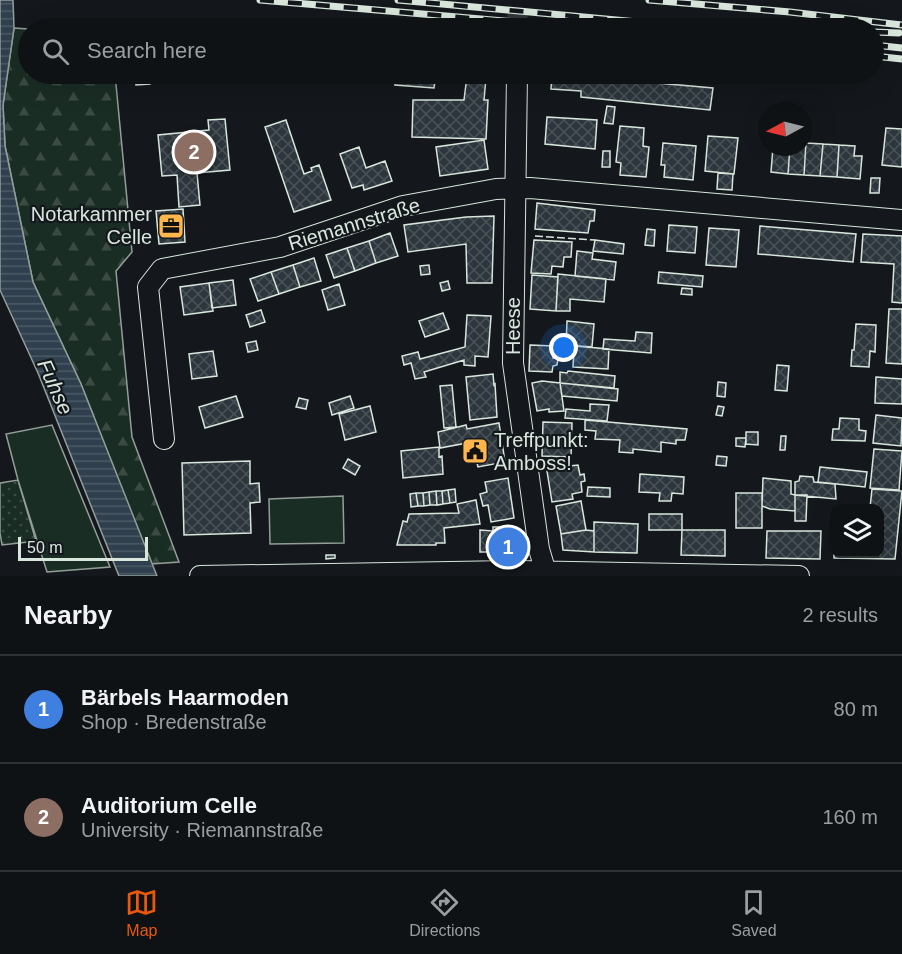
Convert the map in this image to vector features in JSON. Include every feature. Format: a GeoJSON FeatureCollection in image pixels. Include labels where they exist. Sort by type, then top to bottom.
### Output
{"type":"FeatureCollection","features":[{"type":"Feature","properties":{"kind":"street","name":"Heese"},"geometry":{"type":"LineString","coordinates":[[517,84],[513,363],[534,518],[546,574]]}},
{"type":"Feature","properties":{"kind":"street","name":"Riemannstraße"},"geometry":{"type":"LineString","coordinates":[[164,440],[148,286],[162,268],[280,247],[403,206],[496,189],[530,188],[902,220]]}},
{"type":"Feature","properties":{"kind":"street"},"geometry":{"type":"LineString","coordinates":[[200,576],[517,571],[546,574],[799,576]]}},
{"type":"Feature","properties":{"kind":"green space"},"geometry":{"type":"Polygon","coordinates":[[[14,28],[18,28],[18,84],[116,84],[132,252],[116,271],[132,437],[179,562],[151,564],[81,384],[33,282],[5,146],[3,105],[14,28]]]}},
{"type":"Feature","properties":{"kind":"green space"},"geometry":{"type":"Polygon","coordinates":[[[52,425],[110,567],[47,572],[6,434],[52,425]]]}},
{"type":"Feature","properties":{"kind":"green space"},"geometry":{"type":"Polygon","coordinates":[[[18,480],[36,541],[2,545],[0,483],[18,480]]]}},
{"type":"Feature","properties":{"kind":"green space"},"geometry":{"type":"Polygon","coordinates":[[[343,496],[344,543],[270,544],[269,499],[343,496]]]}},
{"type":"Feature","properties":{"kind":"water","name":"Fuhse"},"geometry":{"type":"Polygon","coordinates":[[[0,0],[13,0],[14,28],[3,105],[5,146],[33,282],[81,384],[157,576],[119,576],[38,373],[0,290],[0,0]]]}},
{"type":"Feature","properties":{"kind":"building"},"geometry":{"type":"Polygon","coordinates":[[[395,84],[435,84],[434,88],[395,84]]]}},
{"type":"Feature","properties":{"kind":"building"},"geometry":{"type":"Polygon","coordinates":[[[466,84],[485,84],[484,100],[488,100],[486,139],[412,137],[413,100],[464,100],[466,84]]]}},
{"type":"Feature","properties":{"kind":"building"},"geometry":{"type":"Polygon","coordinates":[[[551,84],[668,84],[713,88],[710,110],[581,97],[581,91],[551,89],[551,84]]]}},
{"type":"Feature","properties":{"kind":"building"},"geometry":{"type":"Polygon","coordinates":[[[607,106],[615,107],[613,124],[604,123],[607,106]]]}},
{"type":"Feature","properties":{"kind":"building"},"geometry":{"type":"Polygon","coordinates":[[[547,117],[597,120],[595,149],[545,144],[547,117]]]}},
{"type":"Feature","properties":{"kind":"building"},"geometry":{"type":"Polygon","coordinates":[[[225,119],[230,170],[197,173],[200,205],[179,207],[177,175],[162,176],[158,135],[209,130],[208,120],[225,119]]]}},
{"type":"Feature","properties":{"kind":"building"},"geometry":{"type":"Polygon","coordinates":[[[286,120],[304,174],[319,165],[331,200],[294,212],[265,127],[286,120]]]}},
{"type":"Feature","properties":{"kind":"building"},"geometry":{"type":"Polygon","coordinates":[[[620,126],[644,128],[643,146],[649,147],[646,177],[620,175],[621,163],[616,162],[620,126]]]}},
{"type":"Feature","properties":{"kind":"building"},"geometry":{"type":"Polygon","coordinates":[[[886,128],[902,129],[902,167],[882,165],[886,128]]]}},
{"type":"Feature","properties":{"kind":"building"},"geometry":{"type":"Polygon","coordinates":[[[708,136],[738,138],[734,174],[705,171],[708,136]]]}},
{"type":"Feature","properties":{"kind":"building"},"geometry":{"type":"Polygon","coordinates":[[[484,140],[488,169],[440,176],[436,147],[484,140]]]}},
{"type":"Feature","properties":{"kind":"building"},"geometry":{"type":"Polygon","coordinates":[[[663,143],[696,146],[693,180],[664,177],[665,165],[661,165],[663,143]]]}},
{"type":"Feature","properties":{"kind":"building"},"geometry":{"type":"Polygon","coordinates":[[[812,143],[823,144],[820,176],[804,175],[805,156],[812,156],[812,143]]]}},
{"type":"Feature","properties":{"kind":"building"},"geometry":{"type":"Polygon","coordinates":[[[823,144],[839,145],[837,177],[820,176],[823,144]]]}},
{"type":"Feature","properties":{"kind":"building"},"geometry":{"type":"Polygon","coordinates":[[[839,145],[855,146],[854,156],[862,156],[860,179],[837,177],[839,145]]]}},
{"type":"Feature","properties":{"kind":"building"},"geometry":{"type":"Polygon","coordinates":[[[359,147],[366,168],[385,161],[392,181],[364,190],[363,185],[352,188],[340,154],[359,147]]]}},
{"type":"Feature","properties":{"kind":"building"},"geometry":{"type":"Polygon","coordinates":[[[603,151],[610,151],[610,167],[602,167],[603,151]]]}},
{"type":"Feature","properties":{"kind":"building"},"geometry":{"type":"Polygon","coordinates":[[[772,156],[789,156],[788,174],[771,172],[772,156]]]}},
{"type":"Feature","properties":{"kind":"building"},"geometry":{"type":"Polygon","coordinates":[[[789,156],[805,156],[804,175],[788,174],[789,156]]]}},
{"type":"Feature","properties":{"kind":"building"},"geometry":{"type":"Polygon","coordinates":[[[718,173],[733,174],[732,190],[717,189],[718,173]]]}},
{"type":"Feature","properties":{"kind":"building"},"geometry":{"type":"Polygon","coordinates":[[[871,178],[880,178],[879,193],[870,193],[871,178]]]}},
{"type":"Feature","properties":{"kind":"building"},"geometry":{"type":"Polygon","coordinates":[[[537,203],[595,210],[594,221],[590,221],[588,233],[535,229],[537,203]]]}},
{"type":"Feature","properties":{"kind":"building","name":"Notarkammer Celle"},"geometry":{"type":"Polygon","coordinates":[[[183,209],[185,242],[159,244],[156,211],[183,209]]]}},
{"type":"Feature","properties":{"kind":"building"},"geometry":{"type":"Polygon","coordinates":[[[494,216],[492,283],[467,283],[466,244],[408,252],[404,225],[494,216]]]}},
{"type":"Feature","properties":{"kind":"building"},"geometry":{"type":"Polygon","coordinates":[[[669,225],[697,227],[695,253],[667,251],[669,225]]]}},
{"type":"Feature","properties":{"kind":"building"},"geometry":{"type":"Polygon","coordinates":[[[760,226],[856,234],[853,262],[758,254],[760,226]]]}},
{"type":"Feature","properties":{"kind":"building"},"geometry":{"type":"Polygon","coordinates":[[[709,228],[739,230],[736,267],[706,265],[709,228]]]}},
{"type":"Feature","properties":{"kind":"building"},"geometry":{"type":"Polygon","coordinates":[[[647,229],[655,230],[654,246],[645,245],[647,229]]]}},
{"type":"Feature","properties":{"kind":"building"},"geometry":{"type":"Polygon","coordinates":[[[390,233],[398,256],[376,263],[369,241],[390,233]]]}},
{"type":"Feature","properties":{"kind":"building"},"geometry":{"type":"Polygon","coordinates":[[[863,234],[902,236],[902,303],[892,302],[894,264],[861,262],[863,234]]]}},
{"type":"Feature","properties":{"kind":"building"},"geometry":{"type":"Polygon","coordinates":[[[534,240],[572,242],[571,257],[564,257],[563,267],[552,266],[551,274],[531,273],[534,240]]]}},
{"type":"Feature","properties":{"kind":"building"},"geometry":{"type":"Polygon","coordinates":[[[595,240],[624,244],[623,254],[593,251],[595,240]]]}},
{"type":"Feature","properties":{"kind":"building"},"geometry":{"type":"Polygon","coordinates":[[[369,241],[376,263],[355,271],[347,248],[369,241]]]}},
{"type":"Feature","properties":{"kind":"building"},"geometry":{"type":"Polygon","coordinates":[[[347,248],[355,271],[334,278],[326,255],[347,248]]]}},
{"type":"Feature","properties":{"kind":"building"},"geometry":{"type":"Polygon","coordinates":[[[577,251],[593,253],[592,259],[616,262],[614,280],[575,276],[577,251]]]}},
{"type":"Feature","properties":{"kind":"building"},"geometry":{"type":"Polygon","coordinates":[[[314,258],[321,281],[300,287],[293,265],[314,258]]]}},
{"type":"Feature","properties":{"kind":"building"},"geometry":{"type":"Polygon","coordinates":[[[293,265],[300,287],[279,294],[271,272],[293,265]]]}},
{"type":"Feature","properties":{"kind":"building"},"geometry":{"type":"Polygon","coordinates":[[[429,265],[430,274],[421,275],[420,266],[429,265]]]}},
{"type":"Feature","properties":{"kind":"building"},"geometry":{"type":"Polygon","coordinates":[[[271,272],[279,294],[258,301],[250,279],[271,272]]]}},
{"type":"Feature","properties":{"kind":"building"},"geometry":{"type":"Polygon","coordinates":[[[659,272],[703,276],[702,287],[658,283],[659,272]]]}},
{"type":"Feature","properties":{"kind":"building"},"geometry":{"type":"Polygon","coordinates":[[[558,274],[606,279],[604,302],[570,299],[570,311],[556,311],[558,274]]]}},
{"type":"Feature","properties":{"kind":"building"},"geometry":{"type":"Polygon","coordinates":[[[532,275],[558,277],[556,311],[530,309],[532,275]]]}},
{"type":"Feature","properties":{"kind":"building"},"geometry":{"type":"Polygon","coordinates":[[[233,280],[236,305],[212,308],[209,283],[233,280]]]}},
{"type":"Feature","properties":{"kind":"building"},"geometry":{"type":"Polygon","coordinates":[[[448,281],[450,289],[442,291],[440,283],[448,281]]]}},
{"type":"Feature","properties":{"kind":"building"},"geometry":{"type":"Polygon","coordinates":[[[209,283],[213,311],[184,315],[180,287],[209,283]]]}},
{"type":"Feature","properties":{"kind":"building"},"geometry":{"type":"Polygon","coordinates":[[[339,284],[345,305],[328,310],[322,290],[339,284]]]}},
{"type":"Feature","properties":{"kind":"building"},"geometry":{"type":"Polygon","coordinates":[[[682,288],[692,289],[692,295],[681,294],[682,288]]]}},
{"type":"Feature","properties":{"kind":"building"},"geometry":{"type":"Polygon","coordinates":[[[889,309],[902,309],[902,364],[886,363],[889,309]]]}},
{"type":"Feature","properties":{"kind":"building"},"geometry":{"type":"Polygon","coordinates":[[[261,310],[265,322],[250,327],[246,315],[261,310]]]}},
{"type":"Feature","properties":{"kind":"building"},"geometry":{"type":"Polygon","coordinates":[[[443,313],[449,329],[425,337],[419,321],[443,313]]]}},
{"type":"Feature","properties":{"kind":"building"},"geometry":{"type":"Polygon","coordinates":[[[467,315],[491,316],[488,357],[475,356],[475,366],[464,365],[464,360],[424,372],[426,377],[415,379],[411,363],[404,365],[402,356],[418,352],[420,359],[465,347],[467,315]]]}},
{"type":"Feature","properties":{"kind":"building"},"geometry":{"type":"Polygon","coordinates":[[[567,321],[594,324],[592,347],[566,345],[567,321]]]}},
{"type":"Feature","properties":{"kind":"building"},"geometry":{"type":"Polygon","coordinates":[[[856,324],[876,325],[875,352],[870,351],[869,367],[851,366],[856,324]]]}},
{"type":"Feature","properties":{"kind":"building"},"geometry":{"type":"Polygon","coordinates":[[[636,332],[652,333],[651,353],[603,349],[604,339],[635,341],[636,332]]]}},
{"type":"Feature","properties":{"kind":"building"},"geometry":{"type":"Polygon","coordinates":[[[256,341],[258,350],[248,352],[246,343],[256,341]]]}},
{"type":"Feature","properties":{"kind":"building"},"geometry":{"type":"Polygon","coordinates":[[[530,345],[554,346],[553,358],[558,358],[557,365],[553,366],[552,372],[529,371],[530,345]]]}},
{"type":"Feature","properties":{"kind":"building"},"geometry":{"type":"Polygon","coordinates":[[[574,346],[609,349],[608,369],[573,367],[574,346]]]}},
{"type":"Feature","properties":{"kind":"building"},"geometry":{"type":"Polygon","coordinates":[[[567,348],[574,349],[574,356],[566,356],[567,348]]]}},
{"type":"Feature","properties":{"kind":"building"},"geometry":{"type":"Polygon","coordinates":[[[213,351],[217,376],[192,379],[189,354],[213,351]]]}},
{"type":"Feature","properties":{"kind":"building"},"geometry":{"type":"Polygon","coordinates":[[[777,365],[789,366],[787,391],[775,390],[777,365]]]}},
{"type":"Feature","properties":{"kind":"building"},"geometry":{"type":"Polygon","coordinates":[[[568,371],[615,376],[614,388],[560,383],[560,372],[567,373],[568,371]]]}},
{"type":"Feature","properties":{"kind":"building"},"geometry":{"type":"Polygon","coordinates":[[[493,374],[497,417],[470,420],[466,377],[493,374]]]}},
{"type":"Feature","properties":{"kind":"building"},"geometry":{"type":"Polygon","coordinates":[[[876,377],[902,379],[902,404],[875,403],[876,377]]]}},
{"type":"Feature","properties":{"kind":"building"},"geometry":{"type":"Polygon","coordinates":[[[542,381],[560,383],[564,411],[549,412],[549,409],[537,411],[532,383],[542,381]]]}},
{"type":"Feature","properties":{"kind":"building"},"geometry":{"type":"Polygon","coordinates":[[[718,382],[726,383],[725,397],[717,396],[718,382]]]}},
{"type":"Feature","properties":{"kind":"building"},"geometry":{"type":"Polygon","coordinates":[[[560,383],[618,389],[617,401],[562,396],[560,383]]]}},
{"type":"Feature","properties":{"kind":"building"},"geometry":{"type":"Polygon","coordinates":[[[452,385],[456,427],[444,428],[440,386],[452,385]]]}},
{"type":"Feature","properties":{"kind":"building"},"geometry":{"type":"Polygon","coordinates":[[[236,396],[243,417],[205,428],[199,407],[236,396]]]}},
{"type":"Feature","properties":{"kind":"building"},"geometry":{"type":"Polygon","coordinates":[[[350,396],[354,408],[332,415],[329,403],[350,396]]]}},
{"type":"Feature","properties":{"kind":"building"},"geometry":{"type":"Polygon","coordinates":[[[299,398],[308,400],[306,409],[296,407],[299,398]]]}},
{"type":"Feature","properties":{"kind":"building"},"geometry":{"type":"Polygon","coordinates":[[[590,404],[609,405],[607,421],[565,418],[566,409],[590,411],[590,404]]]}},
{"type":"Feature","properties":{"kind":"building"},"geometry":{"type":"Polygon","coordinates":[[[370,406],[376,432],[345,440],[339,414],[370,406]]]}},
{"type":"Feature","properties":{"kind":"building"},"geometry":{"type":"Polygon","coordinates":[[[718,406],[724,407],[722,416],[716,415],[718,406]]]}},
{"type":"Feature","properties":{"kind":"building"},"geometry":{"type":"Polygon","coordinates":[[[876,415],[902,418],[901,446],[873,443],[876,415]]]}},
{"type":"Feature","properties":{"kind":"building"},"geometry":{"type":"Polygon","coordinates":[[[840,418],[859,419],[859,430],[866,431],[865,441],[832,440],[833,429],[839,429],[840,418]]]}},
{"type":"Feature","properties":{"kind":"building"},"geometry":{"type":"Polygon","coordinates":[[[585,420],[687,429],[685,440],[676,440],[676,444],[661,442],[661,452],[633,449],[633,453],[619,452],[620,440],[595,439],[596,431],[585,430],[585,420]]]}},
{"type":"Feature","properties":{"kind":"building"},"geometry":{"type":"Polygon","coordinates":[[[543,422],[572,423],[571,457],[542,456],[543,422]]]}},
{"type":"Feature","properties":{"kind":"building"},"geometry":{"type":"Polygon","coordinates":[[[499,423],[505,462],[478,467],[476,459],[469,460],[467,443],[440,448],[438,432],[466,425],[467,429],[499,423]]]}},
{"type":"Feature","properties":{"kind":"building"},"geometry":{"type":"Polygon","coordinates":[[[746,432],[758,432],[758,445],[746,444],[746,432]]]}},
{"type":"Feature","properties":{"kind":"building"},"geometry":{"type":"Polygon","coordinates":[[[781,436],[786,436],[785,450],[780,450],[781,436]]]}},
{"type":"Feature","properties":{"kind":"building"},"geometry":{"type":"Polygon","coordinates":[[[736,438],[746,438],[745,447],[736,446],[736,438]]]}},
{"type":"Feature","properties":{"kind":"building"},"geometry":{"type":"Polygon","coordinates":[[[439,447],[443,474],[403,478],[401,451],[439,447]]]}},
{"type":"Feature","properties":{"kind":"building"},"geometry":{"type":"Polygon","coordinates":[[[874,449],[902,451],[899,490],[870,488],[874,449]]]}},
{"type":"Feature","properties":{"kind":"building"},"geometry":{"type":"Polygon","coordinates":[[[717,456],[727,457],[726,466],[716,465],[717,456]]]}},
{"type":"Feature","properties":{"kind":"building"},"geometry":{"type":"Polygon","coordinates":[[[348,459],[360,466],[355,475],[343,468],[348,459]]]}},
{"type":"Feature","properties":{"kind":"building"},"geometry":{"type":"Polygon","coordinates":[[[250,461],[250,484],[259,483],[260,502],[250,503],[251,533],[184,535],[182,463],[250,461]]]}},
{"type":"Feature","properties":{"kind":"building"},"geometry":{"type":"Polygon","coordinates":[[[568,462],[569,466],[578,465],[580,475],[584,474],[585,481],[581,482],[582,492],[572,494],[573,499],[552,502],[546,465],[568,462]]]}},
{"type":"Feature","properties":{"kind":"building"},"geometry":{"type":"Polygon","coordinates":[[[820,467],[867,472],[865,487],[818,482],[820,467]]]}},
{"type":"Feature","properties":{"kind":"building"},"geometry":{"type":"Polygon","coordinates":[[[640,474],[684,477],[683,494],[672,493],[671,501],[659,501],[660,493],[639,492],[640,474]]]}},
{"type":"Feature","properties":{"kind":"building"},"geometry":{"type":"Polygon","coordinates":[[[800,476],[813,477],[814,482],[835,484],[836,499],[795,495],[795,482],[799,481],[800,476]]]}},
{"type":"Feature","properties":{"kind":"building"},"geometry":{"type":"Polygon","coordinates":[[[508,478],[514,518],[491,522],[488,505],[483,506],[480,494],[487,492],[485,482],[508,478]]]}},
{"type":"Feature","properties":{"kind":"building"},"geometry":{"type":"Polygon","coordinates":[[[763,478],[791,481],[791,494],[795,495],[795,511],[762,506],[763,478]]]}},
{"type":"Feature","properties":{"kind":"building"},"geometry":{"type":"Polygon","coordinates":[[[588,487],[610,488],[610,497],[587,496],[588,487]]]}},
{"type":"Feature","properties":{"kind":"building"},"geometry":{"type":"Polygon","coordinates":[[[455,489],[456,502],[450,503],[448,490],[455,489]]]}},
{"type":"Feature","properties":{"kind":"building"},"geometry":{"type":"Polygon","coordinates":[[[872,489],[902,491],[895,559],[834,558],[884,558],[884,504],[870,504],[872,489]]]}},
{"type":"Feature","properties":{"kind":"building"},"geometry":{"type":"Polygon","coordinates":[[[448,490],[450,503],[443,504],[442,491],[448,490]]]}},
{"type":"Feature","properties":{"kind":"building"},"geometry":{"type":"Polygon","coordinates":[[[436,491],[437,505],[430,505],[429,492],[436,491]]]}},
{"type":"Feature","properties":{"kind":"building"},"geometry":{"type":"Polygon","coordinates":[[[436,491],[442,491],[443,504],[437,505],[436,491]]]}},
{"type":"Feature","properties":{"kind":"building"},"geometry":{"type":"Polygon","coordinates":[[[429,492],[430,505],[424,506],[423,493],[429,492]]]}},
{"type":"Feature","properties":{"kind":"building"},"geometry":{"type":"Polygon","coordinates":[[[416,493],[418,506],[411,507],[410,494],[416,493]]]}},
{"type":"Feature","properties":{"kind":"building"},"geometry":{"type":"Polygon","coordinates":[[[416,493],[423,493],[424,506],[418,506],[416,493]]]}},
{"type":"Feature","properties":{"kind":"building"},"geometry":{"type":"Polygon","coordinates":[[[736,493],[762,493],[762,528],[736,528],[736,493]]]}},
{"type":"Feature","properties":{"kind":"building"},"geometry":{"type":"Polygon","coordinates":[[[795,495],[807,495],[806,521],[795,521],[795,495]]]}},
{"type":"Feature","properties":{"kind":"building"},"geometry":{"type":"Polygon","coordinates":[[[476,500],[480,524],[444,528],[445,543],[397,545],[403,521],[407,522],[409,514],[459,513],[457,504],[476,500]]]}},
{"type":"Feature","properties":{"kind":"building"},"geometry":{"type":"Polygon","coordinates":[[[581,501],[586,530],[561,534],[556,506],[581,501]]]}},
{"type":"Feature","properties":{"kind":"building"},"geometry":{"type":"Polygon","coordinates":[[[649,514],[682,514],[682,530],[649,530],[649,514]]]}},
{"type":"Feature","properties":{"kind":"building"},"geometry":{"type":"Polygon","coordinates":[[[594,522],[638,524],[637,553],[594,552],[594,522]]]}},
{"type":"Feature","properties":{"kind":"building"},"geometry":{"type":"Polygon","coordinates":[[[493,527],[515,527],[515,552],[480,552],[480,530],[493,531],[493,527]]]}},
{"type":"Feature","properties":{"kind":"building"},"geometry":{"type":"Polygon","coordinates":[[[682,530],[725,530],[725,556],[681,555],[682,530]]]}},
{"type":"Feature","properties":{"kind":"building"},"geometry":{"type":"Polygon","coordinates":[[[594,531],[594,552],[563,550],[561,534],[594,531]]]}},
{"type":"Feature","properties":{"kind":"building"},"geometry":{"type":"Polygon","coordinates":[[[767,531],[821,531],[820,559],[766,558],[767,531]]]}},
{"type":"Feature","properties":{"kind":"building"},"geometry":{"type":"Polygon","coordinates":[[[326,555],[335,555],[335,558],[326,559],[326,555]]]}},
{"type":"Feature","properties":{"kind":"tunnel"},"geometry":{"type":"LineString","coordinates":[[517,18],[518,0]]}},
{"type":"Feature","properties":{"kind":"railway"},"geometry":{"type":"LineString","coordinates":[[260,0],[470,18]]}},
{"type":"Feature","properties":{"kind":"railway"},"geometry":{"type":"LineString","coordinates":[[398,0],[594,18]]}},
{"type":"Feature","properties":{"kind":"railway"},"geometry":{"type":"LineString","coordinates":[[649,0],[842,18]]}},
{"type":"Feature","properties":{"kind":"railway"},"geometry":{"type":"LineString","coordinates":[[884,23],[902,25]]}},
{"type":"Feature","properties":{"kind":"railway"},"geometry":{"type":"LineString","coordinates":[[884,32],[899,33]]}},
{"type":"Feature","properties":{"kind":"railway"},"geometry":{"type":"LineString","coordinates":[[884,46],[902,48]]}},
{"type":"Feature","properties":{"kind":"railway"},"geometry":{"type":"LineString","coordinates":[[884,57],[902,59]]}},
{"type":"Feature","properties":{"kind":"fence"},"geometry":{"type":"LineString","coordinates":[[535,236],[595,240]]}},
{"type":"Feature","properties":{"kind":"place","name":"Auditorium Celle"},"geometry":{"type":"Point","coordinates":[194,152]}},
{"type":"Feature","properties":{"kind":"place","name":"Notarkammer Celle"},"geometry":{"type":"Point","coordinates":[171,226]}},
{"type":"Feature","properties":{"kind":"place","name":"Treffpunkt: Amboss!"},"geometry":{"type":"Point","coordinates":[475,451]}},
{"type":"Feature","properties":{"kind":"place","name":"Bärbels Haarmoden"},"geometry":{"type":"Point","coordinates":[508,547]}}]}
